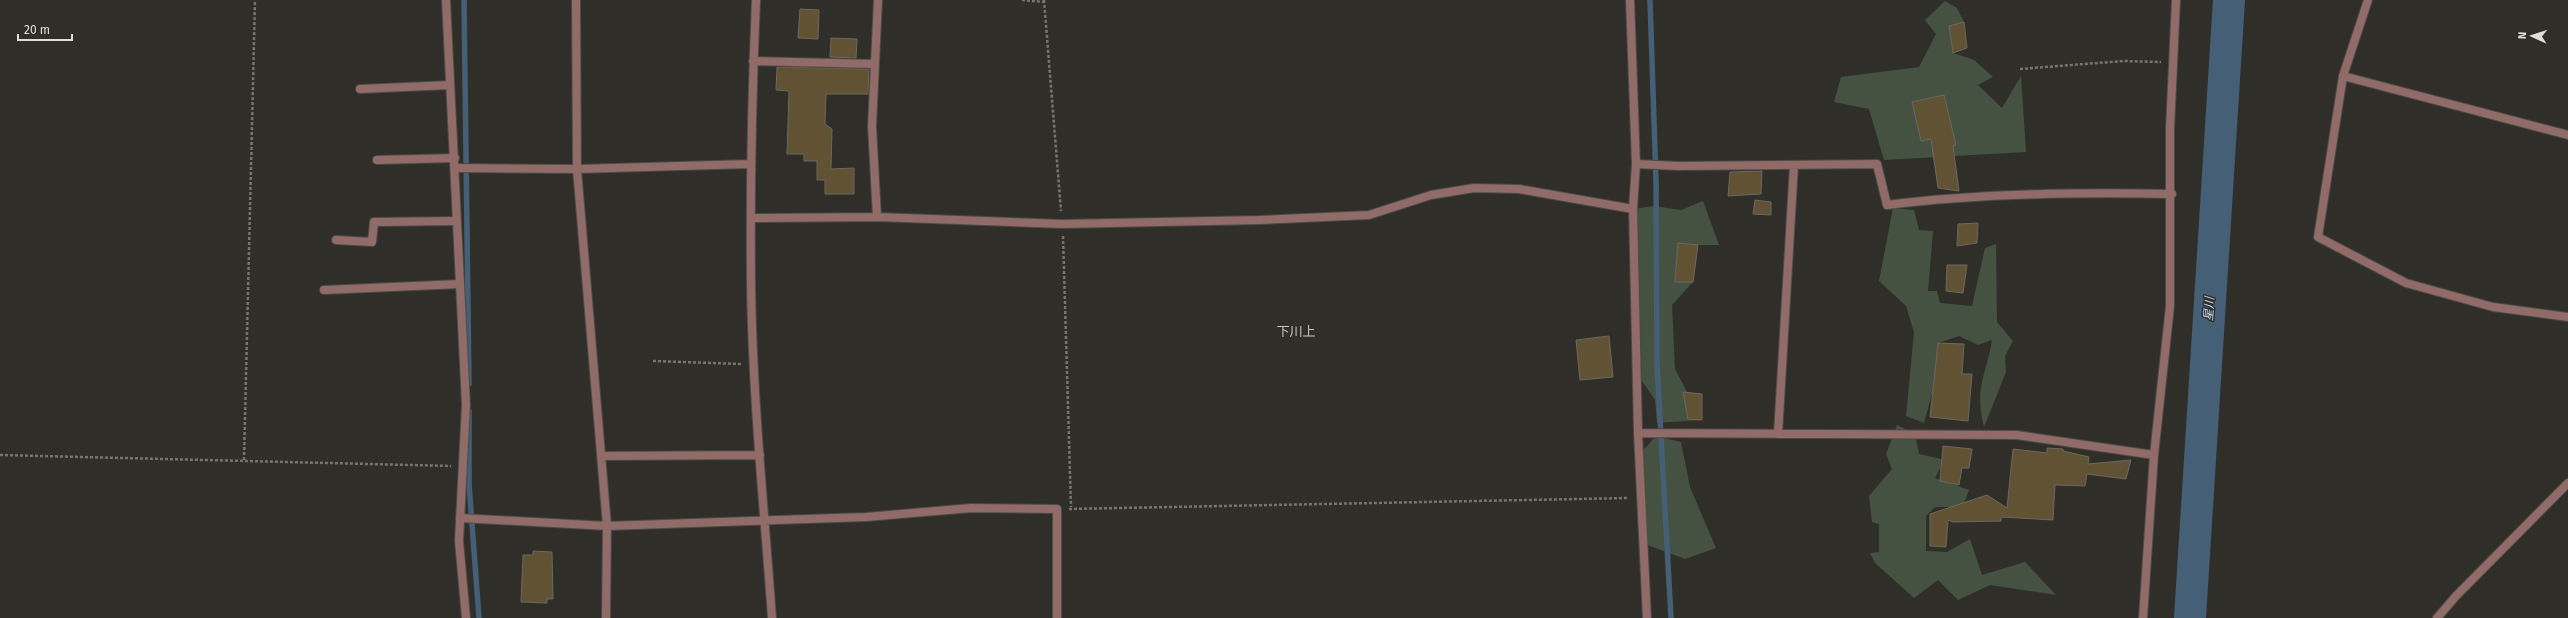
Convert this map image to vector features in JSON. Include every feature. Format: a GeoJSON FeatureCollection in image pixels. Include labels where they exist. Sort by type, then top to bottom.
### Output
{"type":"FeatureCollection","features":[{"type":"Feature","properties":{"kind":"street"},"geometry":{"type":"LineString","coordinates":[[446,0],[466,405],[459,541],[466,618]]}},
{"type":"Feature","properties":{"kind":"street"},"geometry":{"type":"LineString","coordinates":[[576,0],[578,169],[607,526],[606,618]]}},
{"type":"Feature","properties":{"kind":"street"},"geometry":{"type":"LineString","coordinates":[[756,0],[749,164],[752,218],[751,280],[754,364],[772,618]]}},
{"type":"Feature","properties":{"kind":"street"},"geometry":{"type":"LineString","coordinates":[[877,217],[872,126],[878,0]]}},
{"type":"Feature","properties":{"kind":"street"},"geometry":{"type":"LineString","coordinates":[[1630,0],[1636,164],[1633,209],[1638,433],[1646,618]]}},
{"type":"Feature","properties":{"kind":"street"},"geometry":{"type":"LineString","coordinates":[[2143,618],[2154,454],[2170,306],[2172,194],[2170,129],[2176,0]]}},
{"type":"Feature","properties":{"kind":"street"},"geometry":{"type":"LineString","coordinates":[[2368,0],[2343,76],[2318,237],[2406,283],[2493,307],[2568,317]]}},
{"type":"Feature","properties":{"kind":"street"},"geometry":{"type":"LineString","coordinates":[[753,61],[875,64]]}},
{"type":"Feature","properties":{"kind":"street"},"geometry":{"type":"LineString","coordinates":[[2343,76],[2568,134]]}},
{"type":"Feature","properties":{"kind":"street"},"geometry":{"type":"LineString","coordinates":[[360,89],[450,85]]}},
{"type":"Feature","properties":{"kind":"street"},"geometry":{"type":"LineString","coordinates":[[377,160],[455,158]]}},
{"type":"Feature","properties":{"kind":"street"},"geometry":{"type":"LineString","coordinates":[[455,168],[578,169],[749,164]]}},
{"type":"Feature","properties":{"kind":"street"},"geometry":{"type":"LineString","coordinates":[[1636,164],[1679,166],[1877,164],[1887,205],[1934,199],[2092,192],[2172,194]]}},
{"type":"Feature","properties":{"kind":"street"},"geometry":{"type":"LineString","coordinates":[[1778,434],[1794,165]]}},
{"type":"Feature","properties":{"kind":"street"},"geometry":{"type":"LineString","coordinates":[[752,218],[877,217],[1062,224],[1259,220],[1369,215],[1431,195],[1474,188],[1519,189],[1633,209]]}},
{"type":"Feature","properties":{"kind":"street"},"geometry":{"type":"LineString","coordinates":[[336,240],[372,242],[374,222],[456,221]]}},
{"type":"Feature","properties":{"kind":"street"},"geometry":{"type":"LineString","coordinates":[[324,290],[460,284]]}},
{"type":"Feature","properties":{"kind":"street"},"geometry":{"type":"LineString","coordinates":[[1638,433],[2017,436],[2154,454]]}},
{"type":"Feature","properties":{"kind":"street"},"geometry":{"type":"LineString","coordinates":[[601,456],[760,455]]}},
{"type":"Feature","properties":{"kind":"street"},"geometry":{"type":"LineString","coordinates":[[2437,618],[2456,596],[2568,483]]}},
{"type":"Feature","properties":{"kind":"street"},"geometry":{"type":"LineString","coordinates":[[460,518],[607,526],[866,517],[971,508],[1056,509],[1057,618]]}},
{"type":"Feature","properties":{"kind":"path"},"geometry":{"type":"LineString","coordinates":[[244,460],[255,0]]}},
{"type":"Feature","properties":{"kind":"path"},"geometry":{"type":"LineString","coordinates":[[1022,0],[1044,1],[1062,224],[1071,509]]}},
{"type":"Feature","properties":{"kind":"path"},"geometry":{"type":"LineString","coordinates":[[2020,69],[2123,62],[2173,62]]}},
{"type":"Feature","properties":{"kind":"path"},"geometry":{"type":"LineString","coordinates":[[653,361],[754,364]]}},
{"type":"Feature","properties":{"kind":"path"},"geometry":{"type":"LineString","coordinates":[[0,455],[464,466]]}},
{"type":"Feature","properties":{"kind":"path"},"geometry":{"type":"LineString","coordinates":[[1056,509],[1640,497]]}},
{"type":"Feature","properties":{"kind":"green space"},"geometry":{"type":"Polygon","coordinates":[[[1945,1],[1957,8],[1964,22],[1949,26],[1953,53],[1974,60],[1993,77],[1978,85],[2002,108],[2021,76],[2026,152],[1884,160],[1869,109],[1834,102],[1841,77],[1919,67],[1936,34],[1925,20],[1945,1]]]}},
{"type":"Feature","properties":{"kind":"green space"},"geometry":{"type":"Polygon","coordinates":[[[1703,201],[1719,245],[1698,245],[1693,282],[1672,305],[1675,369],[1702,420],[1657,423],[1655,400],[1642,381],[1633,209],[1654,206],[1681,210],[1703,201]]]}},
{"type":"Feature","properties":{"kind":"green space"},"geometry":{"type":"Polygon","coordinates":[[[1893,208],[1914,210],[1919,230],[1933,231],[1928,291],[1937,291],[1940,303],[1972,306],[1985,248],[1996,244],[1997,322],[2013,341],[2005,356],[2006,372],[1984,427],[1980,402],[1982,382],[1992,340],[1978,345],[1959,336],[1938,343],[1933,390],[1924,423],[1906,416],[1914,332],[1906,306],[1879,281],[1893,208]]]}},
{"type":"Feature","properties":{"kind":"green space"},"geometry":{"type":"Polygon","coordinates":[[[1897,425],[1915,434],[1919,454],[1945,460],[1935,478],[1969,490],[1963,507],[1935,507],[1926,516],[1926,551],[1947,552],[1970,539],[1982,575],[2025,562],[2056,595],[1990,585],[1958,600],[1938,580],[1914,598],[1875,563],[1870,553],[1879,552],[1879,524],[1872,522],[1869,496],[1892,469],[1886,454],[1897,425]]]}},
{"type":"Feature","properties":{"kind":"green space"},"geometry":{"type":"Polygon","coordinates":[[[1656,436],[1681,442],[1690,487],[1716,548],[1685,559],[1642,543],[1639,455],[1656,436]]]}},
{"type":"Feature","properties":{"kind":"building"},"geometry":{"type":"Polygon","coordinates":[[[800,9],[819,10],[818,39],[798,38],[800,9]]]}},
{"type":"Feature","properties":{"kind":"building"},"geometry":{"type":"Polygon","coordinates":[[[1964,22],[1967,48],[1953,53],[1949,26],[1964,22]]]}},
{"type":"Feature","properties":{"kind":"building"},"geometry":{"type":"Polygon","coordinates":[[[831,38],[857,39],[856,58],[830,57],[831,38]]]}},
{"type":"Feature","properties":{"kind":"building"},"geometry":{"type":"Polygon","coordinates":[[[777,67],[869,69],[868,94],[826,94],[825,124],[832,129],[831,169],[854,168],[854,194],[825,194],[825,180],[817,180],[817,161],[804,161],[804,154],[787,154],[789,91],[776,90],[777,67]]]}},
{"type":"Feature","properties":{"kind":"building"},"geometry":{"type":"Polygon","coordinates":[[[1944,95],[1956,145],[1953,146],[1959,191],[1938,188],[1931,139],[1921,141],[1912,102],[1944,95]]]}},
{"type":"Feature","properties":{"kind":"building"},"geometry":{"type":"Polygon","coordinates":[[[1762,171],[1761,194],[1728,196],[1730,172],[1762,171]]]}},
{"type":"Feature","properties":{"kind":"building"},"geometry":{"type":"Polygon","coordinates":[[[1755,200],[1771,202],[1771,215],[1753,214],[1755,200]]]}},
{"type":"Feature","properties":{"kind":"building"},"geometry":{"type":"Polygon","coordinates":[[[1978,223],[1977,243],[1957,246],[1958,224],[1978,223]]]}},
{"type":"Feature","properties":{"kind":"building"},"geometry":{"type":"Polygon","coordinates":[[[1678,243],[1698,245],[1693,282],[1675,282],[1678,243]]]}},
{"type":"Feature","properties":{"kind":"building"},"geometry":{"type":"Polygon","coordinates":[[[1947,265],[1967,265],[1963,293],[1946,291],[1947,265]]]}},
{"type":"Feature","properties":{"kind":"building"},"geometry":{"type":"Polygon","coordinates":[[[1609,336],[1613,377],[1580,380],[1576,340],[1609,336]]]}},
{"type":"Feature","properties":{"kind":"building"},"geometry":{"type":"Polygon","coordinates":[[[1938,343],[1964,344],[1962,374],[1972,374],[1968,421],[1930,417],[1938,343]]]}},
{"type":"Feature","properties":{"kind":"building"},"geometry":{"type":"Polygon","coordinates":[[[1683,392],[1702,394],[1702,420],[1688,419],[1683,392]]]}},
{"type":"Feature","properties":{"kind":"building"},"geometry":{"type":"Polygon","coordinates":[[[1943,446],[1972,449],[1969,468],[1962,468],[1959,485],[1940,481],[1943,446]]]}},
{"type":"Feature","properties":{"kind":"building"},"geometry":{"type":"Polygon","coordinates":[[[2047,448],[2063,449],[2063,451],[2089,457],[2088,464],[2131,460],[2126,479],[2087,474],[2085,486],[2055,485],[2053,520],[2001,517],[2001,521],[1953,522],[1948,520],[1946,547],[1930,546],[1930,514],[1987,495],[2007,508],[2013,449],[2047,453],[2047,448]]]}},
{"type":"Feature","properties":{"kind":"building"},"geometry":{"type":"Polygon","coordinates":[[[533,551],[552,552],[553,599],[547,599],[547,603],[521,602],[523,555],[533,555],[533,551]]]}},
{"type":"Feature","properties":{"kind":"waterway"},"geometry":{"type":"LineString","coordinates":[[464,0],[469,384]]}},
{"type":"Feature","properties":{"kind":"waterway"},"geometry":{"type":"LineString","coordinates":[[1650,0],[1656,181],[1657,364],[1671,618]]}},
{"type":"Feature","properties":{"kind":"waterway","name":"星川"},"geometry":{"type":"LineString","coordinates":[[2190,618],[2229,0]]}},
{"type":"Feature","properties":{"kind":"waterway"},"geometry":{"type":"LineString","coordinates":[[469,411],[469,484],[479,618]]}},
{"type":"Feature","properties":{"kind":"district","name":"下川上"},"geometry":{"type":"Point","coordinates":[1296,331]}}]}
